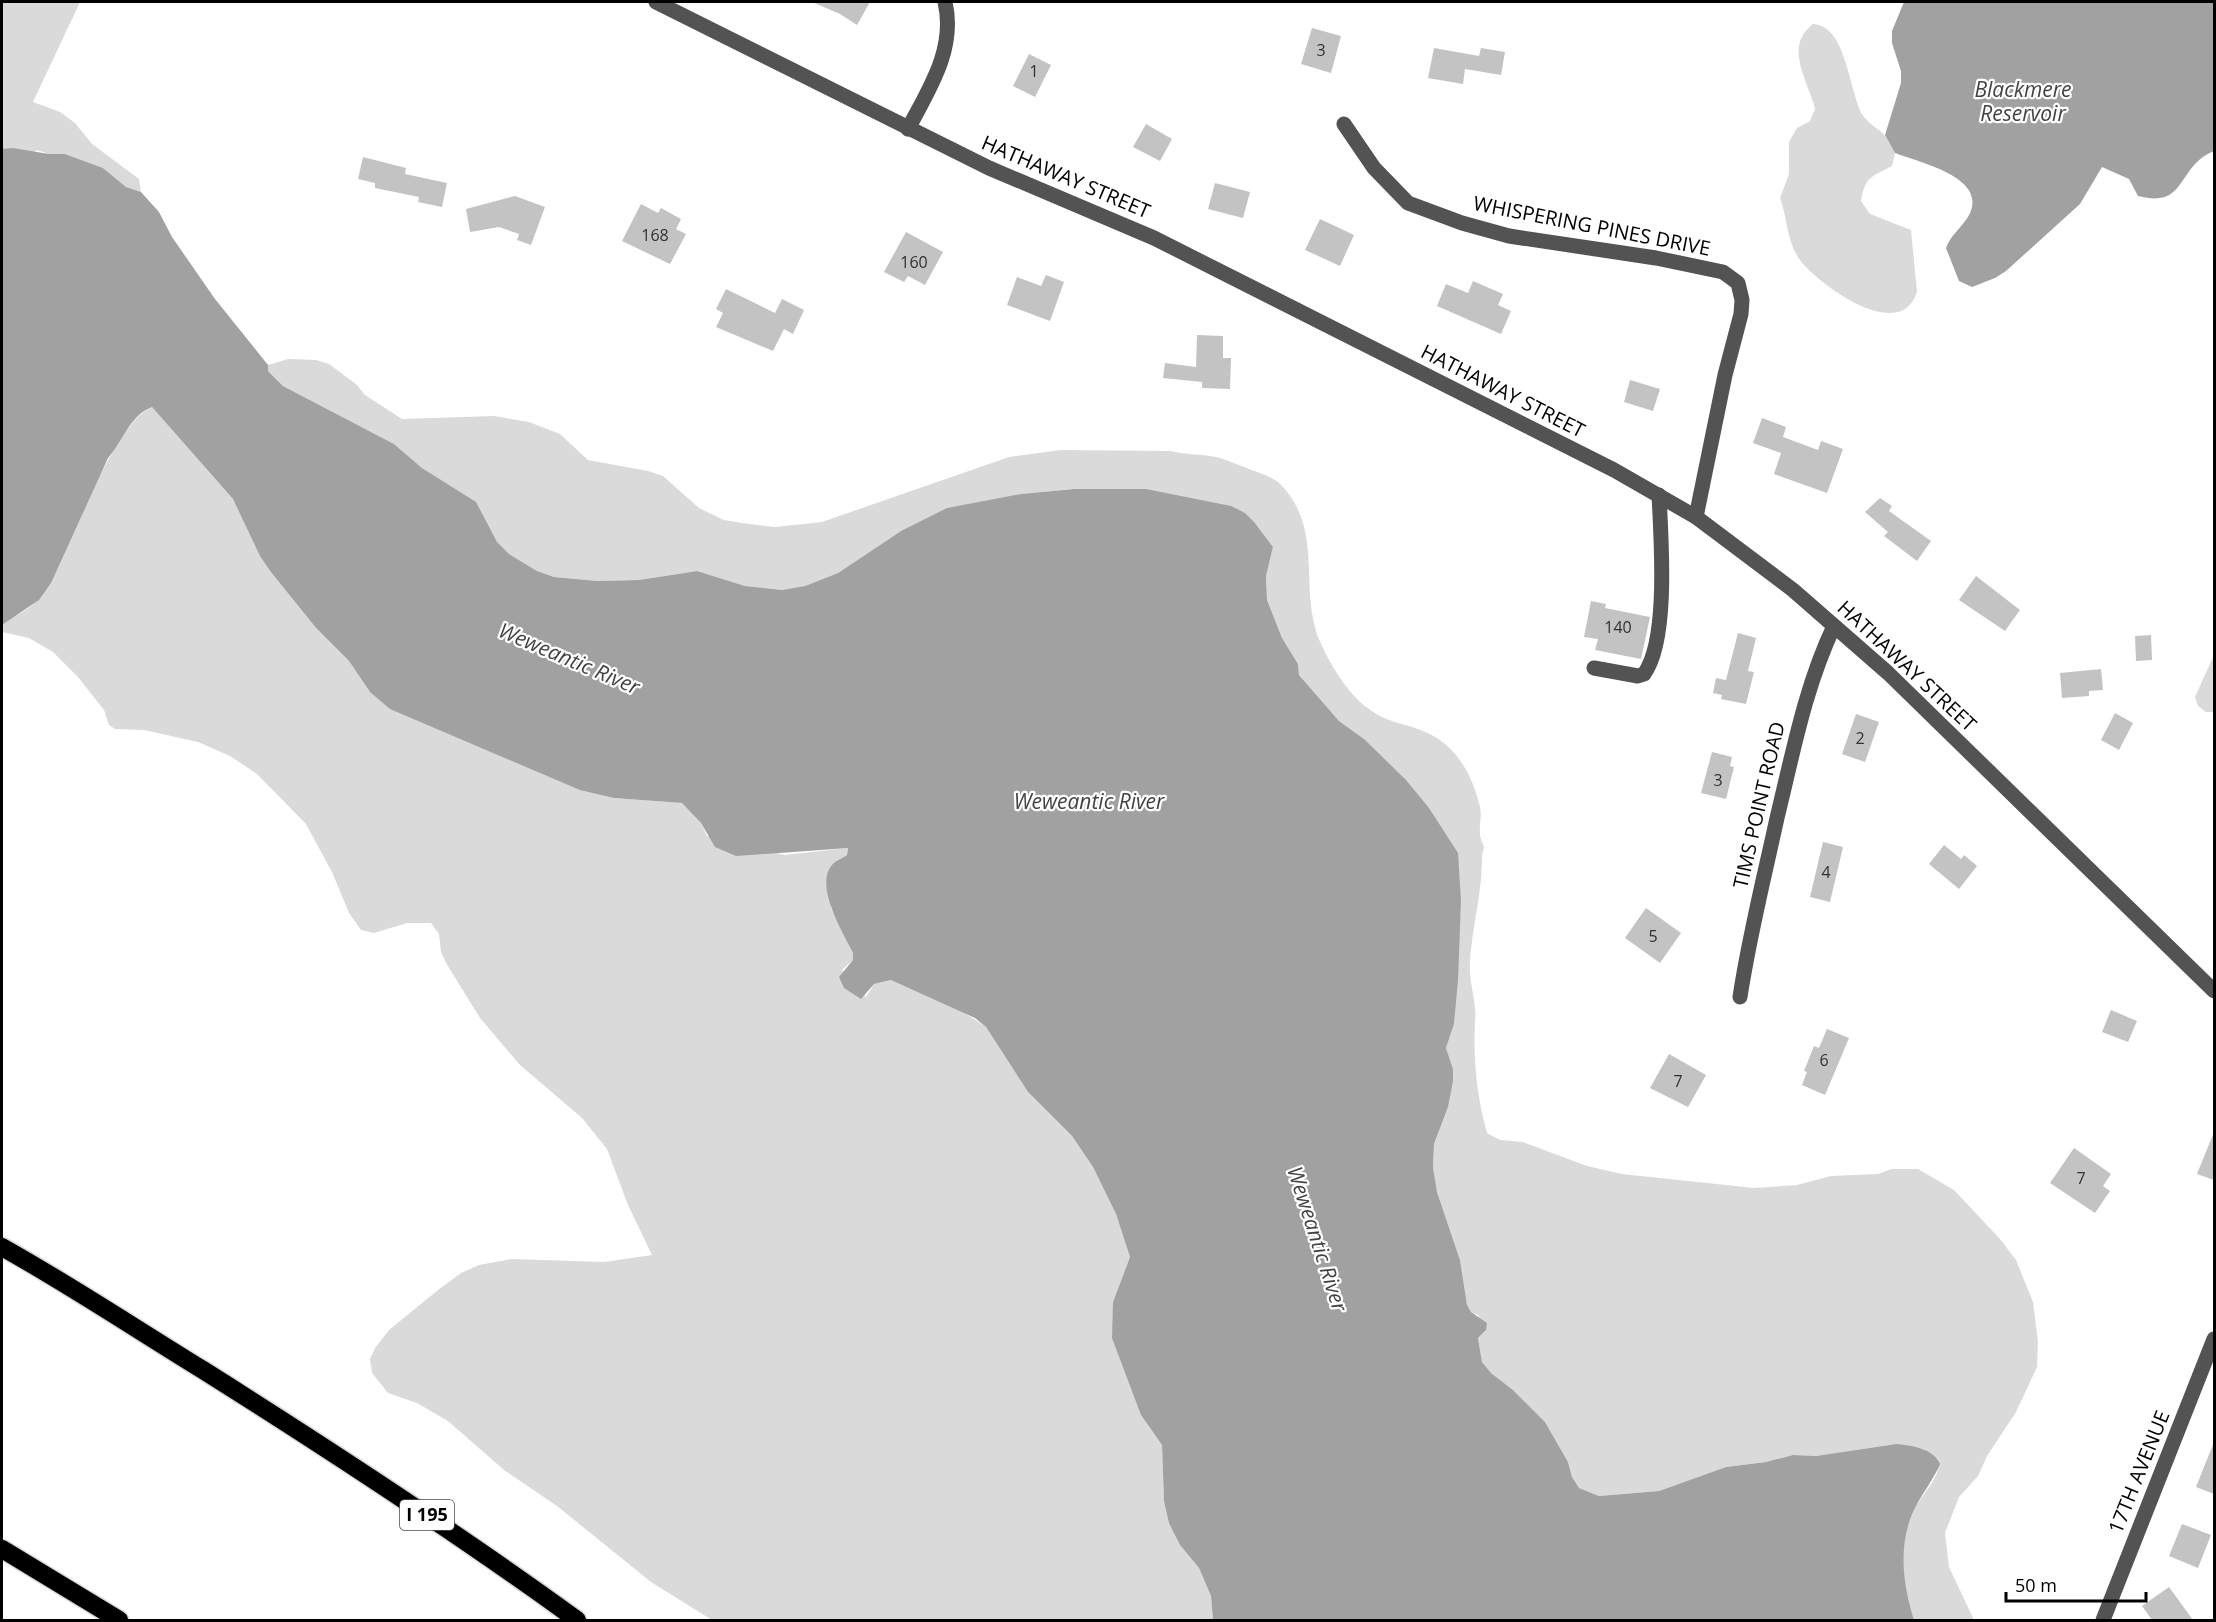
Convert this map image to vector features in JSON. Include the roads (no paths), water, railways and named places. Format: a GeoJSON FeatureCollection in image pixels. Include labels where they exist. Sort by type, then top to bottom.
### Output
{"type":"FeatureCollection","features":[{"type":"Feature","properties":{"kind":"highway","name":"I 195"},"geometry":{"type":"LineString","coordinates":[[2,1248],[54,1277],[274,1414],[494,1560],[577,1620]]}},
{"type":"Feature","properties":{"kind":"highway"},"geometry":{"type":"LineString","coordinates":[[2,1548],[119,1620]]}},
{"type":"Feature","properties":{"kind":"street","name":"HATHAWAY STREET"},"geometry":{"type":"LineString","coordinates":[[656,2],[988,168],[1154,238],[1659,495],[1696,517],[1793,591],[1888,673],[2214,991]]}},
{"type":"Feature","properties":{"kind":"street"},"geometry":{"type":"LineString","coordinates":[[908,129],[938,71],[945,50],[949,19],[945,2]]}},
{"type":"Feature","properties":{"kind":"street","name":"WHISPERING PINES DRIVE"},"geometry":{"type":"LineString","coordinates":[[1344,124],[1374,168],[1408,203],[1462,223],[1509,236],[1656,258],[1724,272],[1738,283],[1742,300],[1741,314],[1725,375],[1696,517]]}},
{"type":"Feature","properties":{"kind":"street"},"geometry":{"type":"LineString","coordinates":[[1594,668],[1638,676],[1644,675],[1650,666],[1660,617],[1662,590],[1659,495]]}},
{"type":"Feature","properties":{"kind":"street","name":"TIMS POINT ROAD"},"geometry":{"type":"LineString","coordinates":[[1740,997],[1747,947],[1792,752],[1816,664],[1834,626]]}},
{"type":"Feature","properties":{"kind":"street","name":"17TH AVENUE"},"geometry":{"type":"LineString","coordinates":[[2103,1620],[2214,1339]]}},
{"type":"Feature","properties":{"kind":"water","name":"Blackmere Reservoir"},"geometry":{"type":"Polygon","coordinates":[[[1904,2],[2214,2],[2214,151],[2193,166],[2174,191],[2166,197],[2138,196],[2129,179],[2102,167],[2080,204],[2006,271],[1972,287],[1959,281],[1946,248],[1968,217],[1973,203],[1970,192],[1962,182],[1950,174],[1895,153],[1885,135],[1901,83],[1901,71],[1892,43],[1892,31],[1904,2]]]}},
{"type":"Feature","properties":{"kind":"water","name":"Weweantic River"},"geometry":{"type":"Polygon","coordinates":[[[13,148],[49,154],[65,154],[103,168],[126,187],[141,192],[159,212],[172,237],[215,299],[268,365],[268,371],[283,386],[394,444],[422,468],[476,502],[497,542],[509,554],[537,571],[554,577],[598,581],[639,580],[697,571],[745,586],[782,590],[805,586],[838,573],[901,531],[947,508],[1021,494],[1074,489],[1146,489],[1231,506],[1245,513],[1273,547],[1266,576],[1267,600],[1282,638],[1298,664],[1299,675],[1339,721],[1364,739],[1406,780],[1429,808],[1458,853],[1461,901],[1458,980],[1454,1024],[1446,1048],[1453,1069],[1453,1081],[1448,1107],[1434,1144],[1433,1167],[1437,1192],[1460,1260],[1467,1305],[1471,1312],[1487,1323],[1486,1330],[1478,1338],[1482,1362],[1545,1422],[1568,1462],[1572,1477],[1579,1488],[1599,1496],[1659,1491],[1726,1467],[1766,1462],[1793,1455],[1816,1456],[1896,1444],[1928,1451],[1940,1464],[1917,1504],[1906,1532],[1904,1547],[1904,1576],[1914,1620],[1213,1620],[1211,1596],[1199,1568],[1180,1545],[1169,1523],[1164,1501],[1162,1445],[1141,1415],[1112,1338],[1113,1302],[1130,1257],[1116,1214],[1093,1167],[1072,1136],[1028,1092],[986,1027],[975,1018],[891,980],[874,984],[861,999],[844,988],[839,977],[853,960],[853,953],[832,909],[826,885],[827,874],[832,865],[847,855],[848,848],[736,856],[715,847],[701,823],[682,803],[614,798],[580,790],[390,709],[370,692],[349,661],[317,629],[271,572],[260,556],[233,499],[152,407],[132,422],[108,458],[51,583],[39,600],[2,625],[2,149],[13,148]]]}}]}
